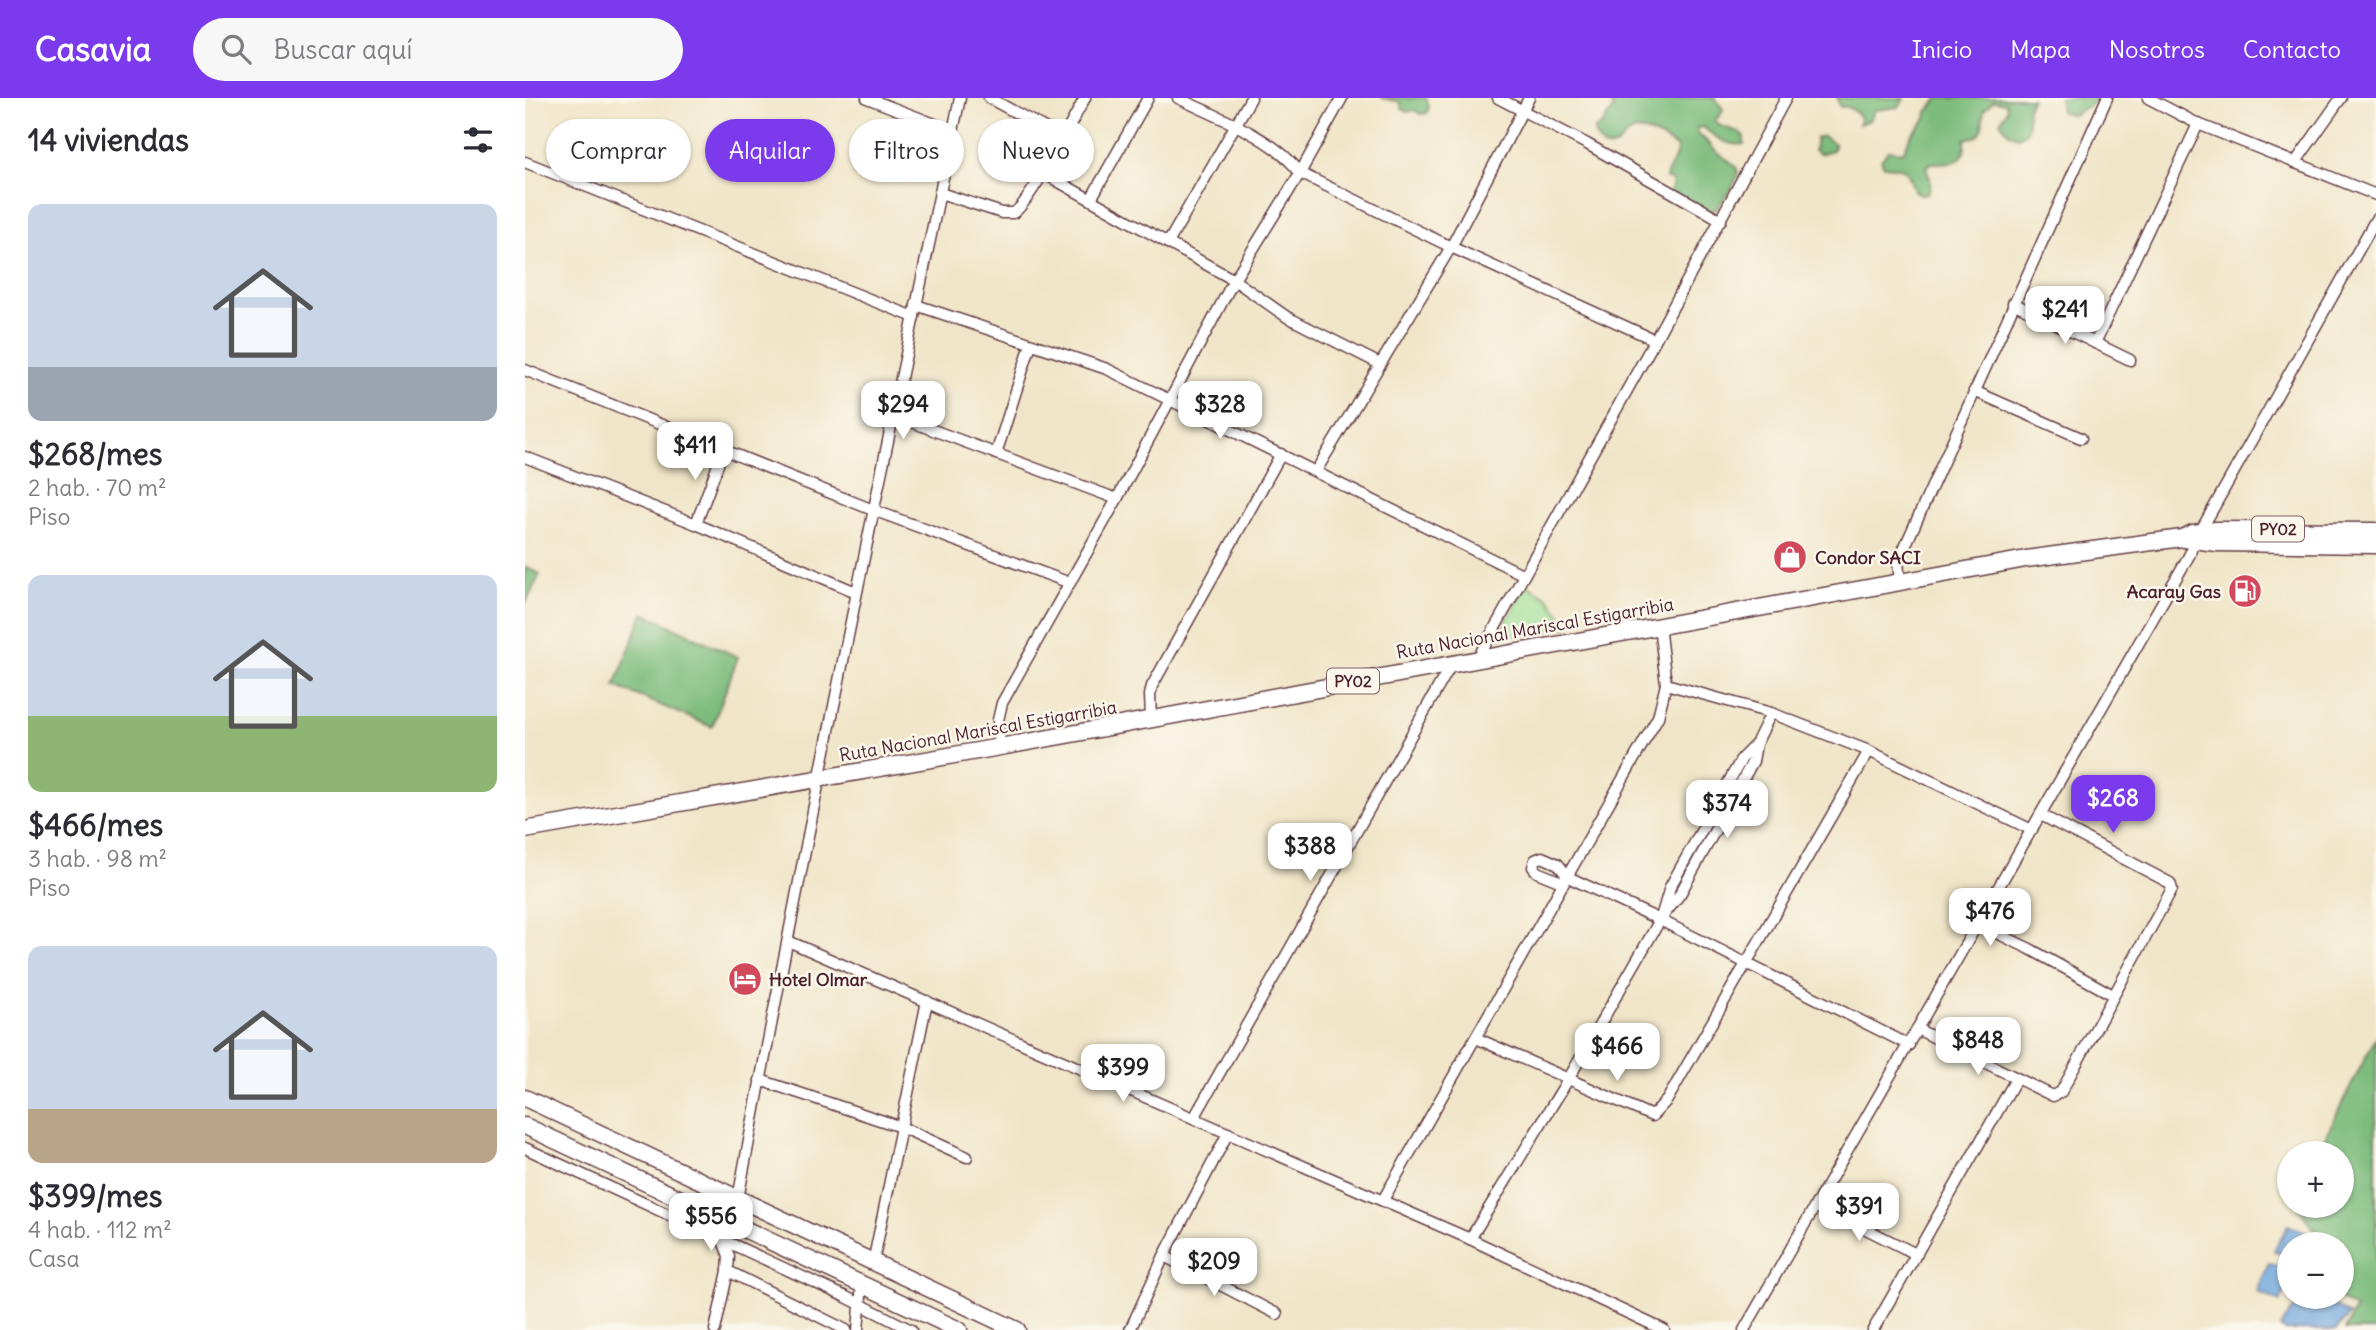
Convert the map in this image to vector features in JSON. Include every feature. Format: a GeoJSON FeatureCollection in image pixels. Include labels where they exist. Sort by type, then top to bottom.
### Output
{"type":"FeatureCollection","features":[{"type":"Feature","properties":{"kind":"main road"},"geometry":{"type":"LineString","coordinates":[[2346,530],[2360,530],[2376,524]]}},
{"type":"Feature","properties":{"kind":"main road","name":"Ruta Nacional Mariscal Estigarribia"},"geometry":{"type":"LineString","coordinates":[[525,830],[1000,747],[2026,559],[2257,529],[2376,531]]}},
{"type":"Feature","properties":{"kind":"main road","name":"Ruta Nacional Mariscal Estigarribia"},"geometry":{"type":"LineString","coordinates":[[2191,537],[2376,545]]}},
{"type":"Feature","properties":{"kind":"main road"},"geometry":{"type":"LineString","coordinates":[[525,1098],[1017,1330]]}},
{"type":"Feature","properties":{"kind":"main road"},"geometry":{"type":"LineString","coordinates":[[525,1126],[959,1330]]}},
{"type":"Feature","properties":{"kind":"street"},"geometry":{"type":"LineString","coordinates":[[867,98],[922,119]]}},
{"type":"Feature","properties":{"kind":"street"},"geometry":{"type":"LineString","coordinates":[[956,119],[960,98]]}},
{"type":"Feature","properties":{"kind":"street"},"geometry":{"type":"LineString","coordinates":[[989,98],[1028,119]]}},
{"type":"Feature","properties":{"kind":"street"},"geometry":{"type":"LineString","coordinates":[[1074,119],[1086,98]]}},
{"type":"Feature","properties":{"kind":"street"},"geometry":{"type":"LineString","coordinates":[[1091,199],[1148,98]]}},
{"type":"Feature","properties":{"kind":"street"},"geometry":{"type":"LineString","coordinates":[[1178,98],[1269,143],[1289,158],[1300,173],[1451,247],[1655,340]]}},
{"type":"Feature","properties":{"kind":"street"},"geometry":{"type":"LineString","coordinates":[[1168,243],[1251,98]]}},
{"type":"Feature","properties":{"kind":"street"},"geometry":{"type":"LineString","coordinates":[[1000,747],[998,720],[1002,703],[1117,499],[1234,280],[1300,173],[1342,98]]}},
{"type":"Feature","properties":{"kind":"street"},"geometry":{"type":"LineString","coordinates":[[1498,98],[1587,144],[1721,220]]}},
{"type":"Feature","properties":{"kind":"street"},"geometry":{"type":"LineString","coordinates":[[1316,471],[1451,247],[1529,98]]}},
{"type":"Feature","properties":{"kind":"street"},"geometry":{"type":"LineString","coordinates":[[1478,658],[1786,98]]}},
{"type":"Feature","properties":{"kind":"street"},"geometry":{"type":"LineString","coordinates":[[1900,582],[1898,562],[2107,98]]}},
{"type":"Feature","properties":{"kind":"street"},"geometry":{"type":"LineString","coordinates":[[2148,98],[2198,124],[2374,191]]}},
{"type":"Feature","properties":{"kind":"street"},"geometry":{"type":"LineString","coordinates":[[2295,163],[2341,98]]}},
{"type":"Feature","properties":{"kind":"street"},"geometry":{"type":"LineString","coordinates":[[2095,343],[2198,124]]}},
{"type":"Feature","properties":{"kind":"street"},"geometry":{"type":"LineString","coordinates":[[525,162],[914,317]]}},
{"type":"Feature","properties":{"kind":"street"},"geometry":{"type":"LineString","coordinates":[[738,1199],[856,592],[942,182]]}},
{"type":"Feature","properties":{"kind":"street"},"geometry":{"type":"LineString","coordinates":[[940,193],[1002,213],[1013,213],[1020,208],[1037,182]]}},
{"type":"Feature","properties":{"kind":"street"},"geometry":{"type":"LineString","coordinates":[[1060,182],[1234,280],[1287,317],[1380,364]]}},
{"type":"Feature","properties":{"kind":"street"},"geometry":{"type":"LineString","coordinates":[[1744,1330],[2190,554],[2191,537],[2376,219]]}},
{"type":"Feature","properties":{"kind":"street"},"geometry":{"type":"LineString","coordinates":[[2013,303],[2130,360]]}},
{"type":"Feature","properties":{"kind":"street"},"geometry":{"type":"LineString","coordinates":[[916,305],[1107,369],[1524,575]]}},
{"type":"Feature","properties":{"kind":"street"},"geometry":{"type":"LineString","coordinates":[[996,454],[1031,344]]}},
{"type":"Feature","properties":{"kind":"street"},"geometry":{"type":"LineString","coordinates":[[525,370],[873,510],[1070,583]]}},
{"type":"Feature","properties":{"kind":"street"},"geometry":{"type":"LineString","coordinates":[[1974,391],[2081,438]]}},
{"type":"Feature","properties":{"kind":"street"},"geometry":{"type":"LineString","coordinates":[[893,415],[1117,499]]}},
{"type":"Feature","properties":{"kind":"street"},"geometry":{"type":"LineString","coordinates":[[696,524],[723,451]]}},
{"type":"Feature","properties":{"kind":"street"},"geometry":{"type":"LineString","coordinates":[[1151,719],[1152,686],[1281,454]]}},
{"type":"Feature","properties":{"kind":"street"},"geometry":{"type":"LineString","coordinates":[[525,457],[696,524],[856,592]]}},
{"type":"Feature","properties":{"kind":"street"},"geometry":{"type":"LineString","coordinates":[[1383,1200],[1658,717],[1666,684],[1658,625]]}},
{"type":"Feature","properties":{"kind":"street"},"geometry":{"type":"LineString","coordinates":[[1194,1118],[1453,663]]}},
{"type":"Feature","properties":{"kind":"street"},"geometry":{"type":"LineString","coordinates":[[1666,684],[1770,713],[1869,751],[2032,830]]}},
{"type":"Feature","properties":{"kind":"street"},"geometry":{"type":"LineString","coordinates":[[1470,1239],[1569,1078],[1660,920],[1670,887],[1742,758],[1756,744],[1770,713]]}},
{"type":"Feature","properties":{"kind":"street"},"geometry":{"type":"LineString","coordinates":[[1476,1038],[1652,1116],[1667,1100],[1869,751]]}},
{"type":"Feature","properties":{"kind":"street"},"geometry":{"type":"LineString","coordinates":[[1917,1030],[2053,1096],[2061,1092],[2172,889],[2170,883],[2041,815]]}},
{"type":"Feature","properties":{"kind":"street"},"geometry":{"type":"LineString","coordinates":[[1566,880],[1660,920],[1909,1045]]}},
{"type":"Feature","properties":{"kind":"street"},"geometry":{"type":"LineString","coordinates":[[1978,924],[2113,995]]}},
{"type":"Feature","properties":{"kind":"street"},"geometry":{"type":"LineString","coordinates":[[788,941],[1383,1200],[1664,1330]]}},
{"type":"Feature","properties":{"kind":"street"},"geometry":{"type":"LineString","coordinates":[[873,1263],[927,1002]]}},
{"type":"Feature","properties":{"kind":"street"},"geometry":{"type":"LineString","coordinates":[[1873,1330],[2016,1079]]}},
{"type":"Feature","properties":{"kind":"street"},"geometry":{"type":"LineString","coordinates":[[761,1080],[901,1127],[967,1157]]}},
{"type":"Feature","properties":{"kind":"street"},"geometry":{"type":"LineString","coordinates":[[1130,1330],[1164,1256],[1228,1133]]}},
{"type":"Feature","properties":{"kind":"street"},"geometry":{"type":"LineString","coordinates":[[525,1148],[911,1330]]}},
{"type":"Feature","properties":{"kind":"street"},"geometry":{"type":"LineString","coordinates":[[1816,1204],[1916,1254]]}},
{"type":"Feature","properties":{"kind":"street"},"geometry":{"type":"LineString","coordinates":[[715,1330],[728,1271],[729,1256],[723,1241],[728,1220]]}},
{"type":"Feature","properties":{"kind":"street"},"geometry":{"type":"LineString","coordinates":[[1164,1256],[1277,1314]]}},
{"type":"Feature","properties":{"kind":"street"},"geometry":{"type":"LineString","coordinates":[[728,1271],[846,1330]]}},
{"type":"Feature","properties":{"kind":"street"},"geometry":{"type":"LineString","coordinates":[[858,1330],[862,1284]]}},
{"type":"Feature","properties":{"kind":"green space"},"geometry":{"type":"Polygon","coordinates":[[[1381,98],[1426,98],[1429,107],[1427,113],[1420,114],[1415,110],[1408,112],[1402,109],[1400,102],[1381,98]]]}},
{"type":"Feature","properties":{"kind":"green space"},"geometry":{"type":"Polygon","coordinates":[[[1611,98],[1714,98],[1723,109],[1715,119],[1718,125],[1739,132],[1744,137],[1744,144],[1727,143],[1703,127],[1697,128],[1698,135],[1734,165],[1738,172],[1735,182],[1716,209],[1703,211],[1690,208],[1669,192],[1672,180],[1666,179],[1677,148],[1661,138],[1635,130],[1616,145],[1603,147],[1595,136],[1595,129],[1601,126],[1613,109],[1611,98]]]}},
{"type":"Feature","properties":{"kind":"green space"},"geometry":{"type":"Polygon","coordinates":[[[1837,98],[1904,99],[1899,107],[1875,110],[1870,120],[1859,124],[1860,117],[1848,108],[1840,107],[1837,98]]]}},
{"type":"Feature","properties":{"kind":"green space"},"geometry":{"type":"Polygon","coordinates":[[[1939,98],[2032,98],[2028,109],[2027,130],[2018,137],[2009,133],[2000,122],[2007,110],[2006,103],[1993,101],[1984,110],[1982,130],[1978,136],[1965,139],[1965,148],[1960,158],[1951,162],[1930,163],[1926,168],[1930,187],[1927,193],[1920,194],[1914,191],[1905,171],[1884,166],[1881,160],[1889,150],[1903,152],[1912,134],[1926,119],[1927,112],[1939,98]]]}},
{"type":"Feature","properties":{"kind":"green space"},"geometry":{"type":"Polygon","coordinates":[[[2059,98],[2101,98],[2073,115],[2061,112],[2059,98]]]}},
{"type":"Feature","properties":{"kind":"green space"},"geometry":{"type":"Polygon","coordinates":[[[1823,136],[1835,144],[1833,150],[1820,154],[1814,150],[1816,138],[1823,136]]]}},
{"type":"Feature","properties":{"kind":"green space"},"geometry":{"type":"Polygon","coordinates":[[[525,567],[540,574],[525,605],[525,567]]]}},
{"type":"Feature","properties":{"kind":"green space"},"geometry":{"type":"Polygon","coordinates":[[[1526,585],[1547,597],[1570,627],[1497,638],[1526,585]]]}},
{"type":"Feature","properties":{"kind":"green space"},"geometry":{"type":"Polygon","coordinates":[[[643,613],[738,657],[712,727],[615,686],[643,613]]]}},
{"type":"Feature","properties":{"kind":"green space"},"geometry":{"type":"Polygon","coordinates":[[[2376,1037],[2376,1330],[2345,1330],[2355,1309],[2354,1232],[2316,1232],[2306,1218],[2354,1218],[2354,1141],[2323,1141],[2376,1037]]]}},
{"type":"Feature","properties":{"kind":"water"},"geometry":{"type":"Polygon","coordinates":[[[2288,1225],[2303,1232],[2284,1232],[2288,1225]]]}},
{"type":"Feature","properties":{"kind":"water"},"geometry":{"type":"Polygon","coordinates":[[[2269,1263],[2277,1266],[2277,1301],[2257,1292],[2269,1263]]]}},
{"type":"Feature","properties":{"kind":"water"},"geometry":{"type":"Polygon","coordinates":[[[2294,1309],[2340,1309],[2349,1315],[2336,1330],[2285,1330],[2280,1327],[2294,1309]]]}},
{"type":"Feature","properties":{"kind":"place","name":"Condor SACI"},"geometry":{"type":"Point","coordinates":[1790,557]}},
{"type":"Feature","properties":{"kind":"place","name":"Acaray Gas"},"geometry":{"type":"Point","coordinates":[2245,591]}},
{"type":"Feature","properties":{"kind":"place","name":"Hotel Olmar"},"geometry":{"type":"Point","coordinates":[745,979]}}]}
